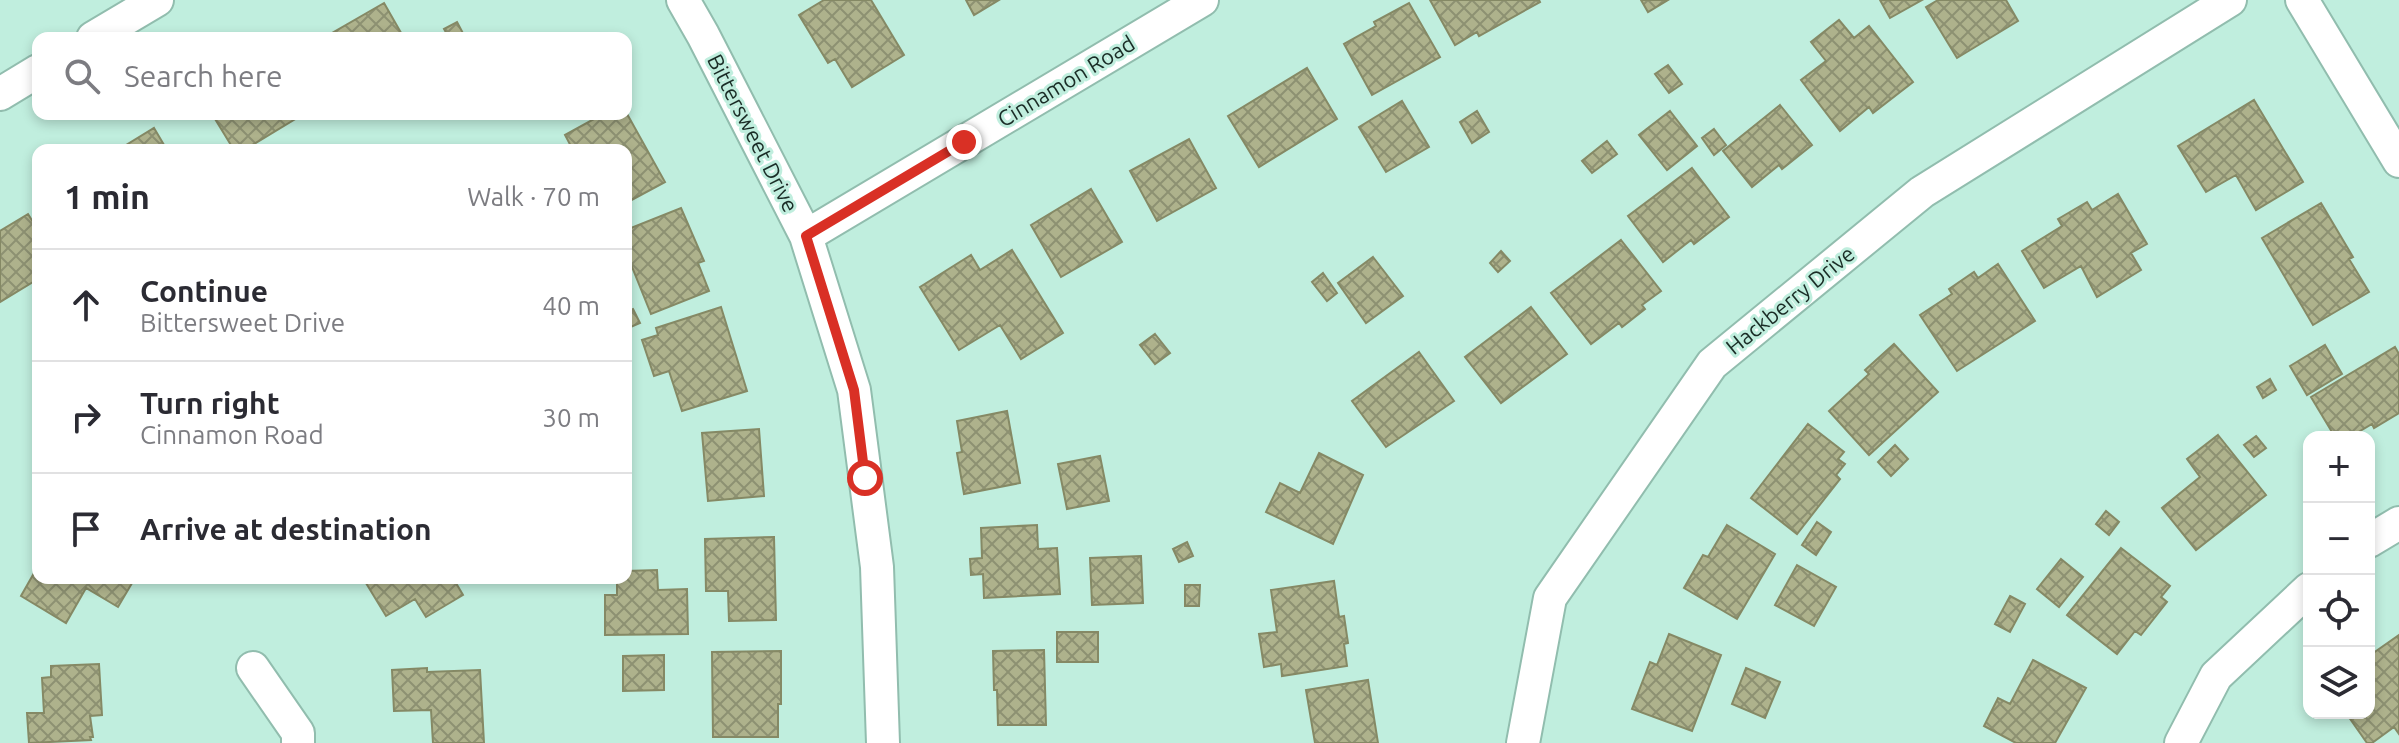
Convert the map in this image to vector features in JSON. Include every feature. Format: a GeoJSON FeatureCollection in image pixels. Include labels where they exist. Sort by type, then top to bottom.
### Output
{"type":"FeatureCollection","features":[{"type":"Feature","properties":{"kind":"street"},"geometry":{"type":"LineString","coordinates":[[103,32],[157,0]]}},
{"type":"Feature","properties":{"kind":"street","name":"Bittersweet Drive"},"geometry":{"type":"LineString","coordinates":[[683,0],[806,236],[854,390],[877,567],[883,743]]}},
{"type":"Feature","properties":{"kind":"street","name":"Cinnamon Road"},"geometry":{"type":"LineString","coordinates":[[806,236],[1202,0]]}},
{"type":"Feature","properties":{"kind":"street","name":"Hackberry Drive"},"geometry":{"type":"LineString","coordinates":[[1523,743],[1550,598],[1712,364],[1922,192],[2230,0]]}},
{"type":"Feature","properties":{"kind":"street"},"geometry":{"type":"LineString","coordinates":[[2302,0],[2399,161]]}},
{"type":"Feature","properties":{"kind":"street"},"geometry":{"type":"LineString","coordinates":[[0,94],[32,75]]}},
{"type":"Feature","properties":{"kind":"street"},"geometry":{"type":"LineString","coordinates":[[2375,537],[2399,523]]}},
{"type":"Feature","properties":{"kind":"street"},"geometry":{"type":"LineString","coordinates":[[2181,743],[2216,676],[2303,595]]}},
{"type":"Feature","properties":{"kind":"street"},"geometry":{"type":"LineString","coordinates":[[253,668],[298,733],[298,743]]}},
{"type":"Feature","properties":{"kind":"building"},"geometry":{"type":"Polygon","coordinates":[[[824,0],[871,0],[904,55],[852,87],[835,59],[828,63],[799,15],[824,0]]]}},
{"type":"Feature","properties":{"kind":"building"},"geometry":{"type":"Polygon","coordinates":[[[966,0],[999,0],[974,15],[966,0]]]}},
{"type":"Feature","properties":{"kind":"building"},"geometry":{"type":"Polygon","coordinates":[[[1430,0],[1540,2],[1479,36],[1477,32],[1455,45],[1430,0]]]}},
{"type":"Feature","properties":{"kind":"building"},"geometry":{"type":"Polygon","coordinates":[[[1641,0],[1668,0],[1648,12],[1641,0]]]}},
{"type":"Feature","properties":{"kind":"building"},"geometry":{"type":"Polygon","coordinates":[[[1880,0],[1922,0],[1890,18],[1880,0]]]}},
{"type":"Feature","properties":{"kind":"building"},"geometry":{"type":"Polygon","coordinates":[[[1938,0],[2006,0],[2018,21],[1957,58],[1926,7],[1938,0]]]}},
{"type":"Feature","properties":{"kind":"building"},"geometry":{"type":"Polygon","coordinates":[[[384,3],[401,32],[334,32],[384,3]]]}},
{"type":"Feature","properties":{"kind":"building"},"geometry":{"type":"Polygon","coordinates":[[[1409,3],[1440,57],[1372,95],[1344,44],[1376,26],[1374,22],[1409,3]]]}},
{"type":"Feature","properties":{"kind":"building"},"geometry":{"type":"Polygon","coordinates":[[[1839,20],[1854,38],[1869,26],[1913,82],[1873,113],[1869,107],[1840,131],[1801,80],[1826,61],[1811,42],[1839,20]]]}},
{"type":"Feature","properties":{"kind":"building"},"geometry":{"type":"Polygon","coordinates":[[[457,22],[462,32],[446,32],[444,29],[457,22]]]}},
{"type":"Feature","properties":{"kind":"building"},"geometry":{"type":"Polygon","coordinates":[[[1668,65],[1682,84],[1669,93],[1655,74],[1668,65]]]}},
{"type":"Feature","properties":{"kind":"building"},"geometry":{"type":"Polygon","coordinates":[[[1307,68],[1337,119],[1259,167],[1228,116],[1307,68]]]}},
{"type":"Feature","properties":{"kind":"building"},"geometry":{"type":"Polygon","coordinates":[[[2254,100],[2303,182],[2256,210],[2236,175],[2206,192],[2178,146],[2254,100]]]}},
{"type":"Feature","properties":{"kind":"building"},"geometry":{"type":"Polygon","coordinates":[[[1402,101],[1429,147],[1386,172],[1359,127],[1402,101]]]}},
{"type":"Feature","properties":{"kind":"building"},"geometry":{"type":"Polygon","coordinates":[[[1780,105],[1812,145],[1782,169],[1779,165],[1752,187],[1723,151],[1780,105]]]}},
{"type":"Feature","properties":{"kind":"building"},"geometry":{"type":"Polygon","coordinates":[[[1477,111],[1489,132],[1472,143],[1460,122],[1477,111]]]}},
{"type":"Feature","properties":{"kind":"building"},"geometry":{"type":"Polygon","coordinates":[[[1670,111],[1697,146],[1667,170],[1639,135],[1670,111]]]}},
{"type":"Feature","properties":{"kind":"building"},"geometry":{"type":"Polygon","coordinates":[[[216,120],[294,120],[254,144],[230,144],[216,120]]]}},
{"type":"Feature","properties":{"kind":"building"},"geometry":{"type":"Polygon","coordinates":[[[592,120],[630,120],[665,182],[632,200],[632,144],[570,144],[565,135],[592,120]]]}},
{"type":"Feature","properties":{"kind":"building"},"geometry":{"type":"Polygon","coordinates":[[[154,128],[163,144],[128,144],[154,128]]]}},
{"type":"Feature","properties":{"kind":"building"},"geometry":{"type":"Polygon","coordinates":[[[1714,129],[1726,145],[1714,155],[1702,138],[1714,129]]]}},
{"type":"Feature","properties":{"kind":"building"},"geometry":{"type":"Polygon","coordinates":[[[1189,139],[1216,188],[1157,221],[1130,171],[1189,139]]]}},
{"type":"Feature","properties":{"kind":"building"},"geometry":{"type":"Polygon","coordinates":[[[1607,141],[1617,154],[1592,173],[1582,161],[1607,141]]]}},
{"type":"Feature","properties":{"kind":"building"},"geometry":{"type":"Polygon","coordinates":[[[1692,168],[1729,217],[1694,244],[1691,240],[1663,262],[1628,216],[1692,168]]]}},
{"type":"Feature","properties":{"kind":"building"},"geometry":{"type":"Polygon","coordinates":[[[1091,189],[1122,242],[1061,277],[1031,225],[1091,189]]]}},
{"type":"Feature","properties":{"kind":"building"},"geometry":{"type":"Polygon","coordinates":[[[2118,194],[2147,244],[2131,253],[2141,270],[2097,297],[2081,266],[2044,288],[2022,251],[2062,226],[2058,219],[2087,202],[2092,210],[2118,194]]]}},
{"type":"Feature","properties":{"kind":"building"},"geometry":{"type":"Polygon","coordinates":[[[2321,203],[2353,257],[2349,259],[2369,292],[2313,325],[2262,238],[2321,203]]]}},
{"type":"Feature","properties":{"kind":"building"},"geometry":{"type":"Polygon","coordinates":[[[681,208],[704,261],[698,263],[709,291],[651,314],[632,267],[632,228],[681,208]]]}},
{"type":"Feature","properties":{"kind":"building"},"geometry":{"type":"Polygon","coordinates":[[[28,214],[32,220],[32,283],[0,302],[0,231],[28,214]]]}},
{"type":"Feature","properties":{"kind":"building"},"geometry":{"type":"Polygon","coordinates":[[[1621,240],[1661,291],[1642,305],[1645,309],[1622,327],[1619,323],[1591,344],[1551,293],[1621,240]]]}},
{"type":"Feature","properties":{"kind":"building"},"geometry":{"type":"Polygon","coordinates":[[[1012,250],[1063,333],[1021,359],[1000,325],[959,350],[920,287],[971,255],[980,270],[1012,250]]]}},
{"type":"Feature","properties":{"kind":"building"},"geometry":{"type":"Polygon","coordinates":[[[1501,251],[1510,261],[1498,272],[1490,263],[1501,251]]]}},
{"type":"Feature","properties":{"kind":"building"},"geometry":{"type":"Polygon","coordinates":[[[1373,257],[1403,296],[1366,323],[1338,283],[1373,257]]]}},
{"type":"Feature","properties":{"kind":"building"},"geometry":{"type":"Polygon","coordinates":[[[1998,264],[2035,321],[1957,371],[1920,315],[1952,294],[1949,289],[1974,272],[1978,278],[1998,264]]]}},
{"type":"Feature","properties":{"kind":"building"},"geometry":{"type":"Polygon","coordinates":[[[1323,273],[1337,293],[1327,301],[1312,282],[1323,273]]]}},
{"type":"Feature","properties":{"kind":"building"},"geometry":{"type":"Polygon","coordinates":[[[721,307],[747,391],[682,411],[669,371],[654,376],[642,340],[658,335],[656,328],[721,307]]]}},
{"type":"Feature","properties":{"kind":"building"},"geometry":{"type":"Polygon","coordinates":[[[1531,307],[1567,354],[1501,403],[1465,357],[1531,307]]]}},
{"type":"Feature","properties":{"kind":"building"},"geometry":{"type":"Polygon","coordinates":[[[632,309],[640,323],[632,326],[632,309]]]}},
{"type":"Feature","properties":{"kind":"building"},"geometry":{"type":"Polygon","coordinates":[[[1155,334],[1170,353],[1155,364],[1140,345],[1155,334]]]}},
{"type":"Feature","properties":{"kind":"building"},"geometry":{"type":"Polygon","coordinates":[[[1894,344],[1938,392],[1869,455],[1829,411],[1869,374],[1865,370],[1894,344]]]}},
{"type":"Feature","properties":{"kind":"building"},"geometry":{"type":"Polygon","coordinates":[[[2325,345],[2342,374],[2307,395],[2290,366],[2325,345]]]}},
{"type":"Feature","properties":{"kind":"building"},"geometry":{"type":"Polygon","coordinates":[[[2395,347],[2399,354],[2399,413],[2374,428],[2372,424],[2360,431],[2331,431],[2311,397],[2395,347]]]}},
{"type":"Feature","properties":{"kind":"building"},"geometry":{"type":"Polygon","coordinates":[[[1419,352],[1454,401],[1386,447],[1352,401],[1419,352]]]}},
{"type":"Feature","properties":{"kind":"building"},"geometry":{"type":"Polygon","coordinates":[[[2270,379],[2276,390],[2263,398],[2257,387],[2270,379]]]}},
{"type":"Feature","properties":{"kind":"building"},"geometry":{"type":"Polygon","coordinates":[[[1007,411],[1020,483],[964,494],[957,453],[962,452],[957,421],[1007,411]]]}},
{"type":"Feature","properties":{"kind":"building"},"geometry":{"type":"Polygon","coordinates":[[[1808,424],[1844,452],[1838,459],[1845,464],[1836,475],[1840,479],[1797,534],[1751,498],[1808,424]]]}},
{"type":"Feature","properties":{"kind":"building"},"geometry":{"type":"Polygon","coordinates":[[[759,429],[764,496],[708,501],[702,433],[759,429]]]}},
{"type":"Feature","properties":{"kind":"building"},"geometry":{"type":"Polygon","coordinates":[[[2218,435],[2266,495],[2196,550],[2162,508],[2200,477],[2187,459],[2218,435]]]}},
{"type":"Feature","properties":{"kind":"building"},"geometry":{"type":"Polygon","coordinates":[[[2256,436],[2266,448],[2254,457],[2244,445],[2256,436]]]}},
{"type":"Feature","properties":{"kind":"building"},"geometry":{"type":"Polygon","coordinates":[[[1895,445],[1908,459],[1891,476],[1878,462],[1895,445]]]}},
{"type":"Feature","properties":{"kind":"building"},"geometry":{"type":"Polygon","coordinates":[[[1319,453],[1363,475],[1333,544],[1266,512],[1280,483],[1300,493],[1319,453]]]}},
{"type":"Feature","properties":{"kind":"building"},"geometry":{"type":"Polygon","coordinates":[[[1100,456],[1109,501],[1067,509],[1058,464],[1100,456]]]}},
{"type":"Feature","properties":{"kind":"building"},"geometry":{"type":"Polygon","coordinates":[[[2106,511],[2119,522],[2109,535],[2096,524],[2106,511]]]}},
{"type":"Feature","properties":{"kind":"building"},"geometry":{"type":"Polygon","coordinates":[[[1817,522],[1831,532],[1816,555],[1802,545],[1817,522]]]}},
{"type":"Feature","properties":{"kind":"building"},"geometry":{"type":"Polygon","coordinates":[[[1037,525],[1038,549],[1057,548],[1060,594],[984,598],[983,574],[971,575],[970,559],[982,558],[981,528],[1037,525]]]}},
{"type":"Feature","properties":{"kind":"building"},"geometry":{"type":"Polygon","coordinates":[[[1727,525],[1775,554],[1737,619],[1684,588],[1703,555],[1708,557],[1727,525]]]}},
{"type":"Feature","properties":{"kind":"building"},"geometry":{"type":"Polygon","coordinates":[[[774,537],[776,620],[729,621],[728,591],[706,591],[705,539],[774,537]]]}},
{"type":"Feature","properties":{"kind":"building"},"geometry":{"type":"Polygon","coordinates":[[[1187,542],[1193,556],[1179,562],[1173,549],[1187,542]]]}},
{"type":"Feature","properties":{"kind":"building"},"geometry":{"type":"Polygon","coordinates":[[[2121,548],[2170,586],[2161,597],[2167,602],[2141,635],[2135,631],[2117,654],[2067,615],[2121,548]]]}},
{"type":"Feature","properties":{"kind":"building"},"geometry":{"type":"Polygon","coordinates":[[[1141,556],[1143,603],[1092,605],[1090,558],[1141,556]]]}},
{"type":"Feature","properties":{"kind":"building"},"geometry":{"type":"Polygon","coordinates":[[[2061,559],[2083,577],[2059,607],[2037,589],[2061,559]]]}},
{"type":"Feature","properties":{"kind":"building"},"geometry":{"type":"Polygon","coordinates":[[[1797,565],[1836,587],[1814,626],[1775,605],[1797,565]]]}},
{"type":"Feature","properties":{"kind":"building"},"geometry":{"type":"Polygon","coordinates":[[[657,570],[658,590],[687,589],[688,634],[605,635],[605,595],[617,595],[617,584],[632,584],[632,571],[657,570]]]}},
{"type":"Feature","properties":{"kind":"building"},"geometry":{"type":"Polygon","coordinates":[[[32,577],[32,584],[131,584],[118,607],[86,588],[66,623],[21,596],[32,577]]]}},
{"type":"Feature","properties":{"kind":"building"},"geometry":{"type":"Polygon","coordinates":[[[1334,581],[1339,617],[1344,616],[1347,666],[1282,676],[1281,664],[1264,667],[1259,634],[1277,632],[1271,590],[1334,581]]]}},
{"type":"Feature","properties":{"kind":"building"},"geometry":{"type":"Polygon","coordinates":[[[367,584],[457,584],[463,595],[426,617],[415,599],[386,616],[367,584]]]}},
{"type":"Feature","properties":{"kind":"building"},"geometry":{"type":"Polygon","coordinates":[[[1185,585],[1200,585],[1199,606],[1185,606],[1185,585]]]}},
{"type":"Feature","properties":{"kind":"building"},"geometry":{"type":"Polygon","coordinates":[[[2010,596],[2025,604],[2010,632],[1995,624],[2010,596]]]}},
{"type":"Feature","properties":{"kind":"building"},"geometry":{"type":"Polygon","coordinates":[[[1057,632],[1098,632],[1098,662],[1057,662],[1057,632]]]}},
{"type":"Feature","properties":{"kind":"building"},"geometry":{"type":"Polygon","coordinates":[[[1669,634],[1721,655],[1692,731],[1632,709],[1650,662],[1657,665],[1669,634]]]}},
{"type":"Feature","properties":{"kind":"building"},"geometry":{"type":"Polygon","coordinates":[[[2399,635],[2399,734],[2394,727],[2372,743],[2367,743],[2350,719],[2375,719],[2375,652],[2399,635]]]}},
{"type":"Feature","properties":{"kind":"building"},"geometry":{"type":"Polygon","coordinates":[[[1044,650],[1046,725],[998,725],[993,651],[1044,650]]]}},
{"type":"Feature","properties":{"kind":"building"},"geometry":{"type":"Polygon","coordinates":[[[781,651],[778,737],[713,737],[712,652],[781,651]]]}},
{"type":"Feature","properties":{"kind":"building"},"geometry":{"type":"Polygon","coordinates":[[[664,655],[664,690],[623,691],[623,656],[664,655]]]}},
{"type":"Feature","properties":{"kind":"building"},"geometry":{"type":"Polygon","coordinates":[[[2033,660],[2086,688],[2055,743],[2016,743],[1984,726],[1998,698],[2010,704],[2033,660]]]}},
{"type":"Feature","properties":{"kind":"building"},"geometry":{"type":"Polygon","coordinates":[[[99,664],[102,715],[90,716],[91,740],[29,743],[27,713],[44,713],[42,678],[51,677],[51,666],[99,664]]]}},
{"type":"Feature","properties":{"kind":"building"},"geometry":{"type":"Polygon","coordinates":[[[427,668],[427,672],[480,670],[484,743],[433,743],[431,710],[394,711],[392,670],[427,668]]]}},
{"type":"Feature","properties":{"kind":"building"},"geometry":{"type":"Polygon","coordinates":[[[1746,668],[1780,682],[1765,718],[1732,704],[1746,668]]]}},
{"type":"Feature","properties":{"kind":"building"},"geometry":{"type":"Polygon","coordinates":[[[1368,680],[1378,743],[1315,743],[1306,690],[1368,680]]]}},
{"type":"Feature","properties":{"kind":"route"},"geometry":{"type":"LineString","coordinates":[[865,478],[854,390],[806,236],[964,142]]}}]}
